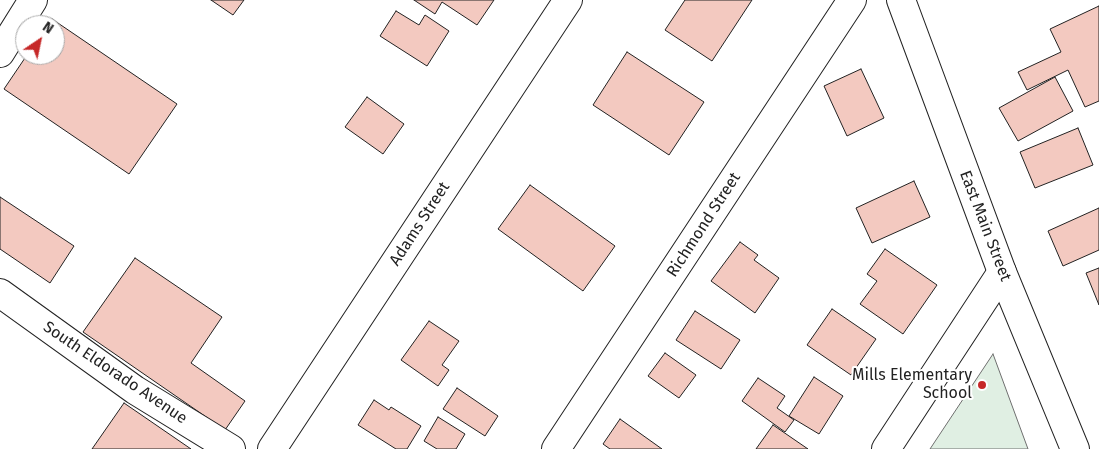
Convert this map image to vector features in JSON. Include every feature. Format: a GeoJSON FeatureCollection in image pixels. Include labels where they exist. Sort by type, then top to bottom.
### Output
{"type":"FeatureCollection","features":[{"type":"Feature","properties":{"kind":"street"},"geometry":{"type":"LineString","coordinates":[[0,53],[33,0]]}},
{"type":"Feature","properties":{"kind":"street","name":"Adams Street"},"geometry":{"type":"LineString","coordinates":[[272,449],[568,0]]}},
{"type":"Feature","properties":{"kind":"street","name":"Richmond Street"},"geometry":{"type":"LineString","coordinates":[[556,449],[852,0]]}},
{"type":"Feature","properties":{"kind":"street","name":"East Main Street"},"geometry":{"type":"LineString","coordinates":[[901,0],[1002,272],[1076,449]]}},
{"type":"Feature","properties":{"kind":"street"},"geometry":{"type":"LineString","coordinates":[[886,449],[1002,272]]}},
{"type":"Feature","properties":{"kind":"street","name":"South Eldorado Avenue"},"geometry":{"type":"LineString","coordinates":[[0,293],[135,390],[231,449]]}},
{"type":"Feature","properties":{"kind":"green space"},"geometry":{"type":"Polygon","coordinates":[[[993,354],[1028,449],[930,449],[993,354]]]}},
{"type":"Feature","properties":{"kind":"building"},"geometry":{"type":"Polygon","coordinates":[[[211,0],[244,0],[233,15],[211,0]]]}},
{"type":"Feature","properties":{"kind":"building"},"geometry":{"type":"Polygon","coordinates":[[[414,0],[494,0],[477,25],[442,2],[435,14],[414,0]]]}},
{"type":"Feature","properties":{"kind":"building"},"geometry":{"type":"Polygon","coordinates":[[[685,0],[752,0],[712,61],[665,30],[685,0]]]}},
{"type":"Feature","properties":{"kind":"building"},"geometry":{"type":"Polygon","coordinates":[[[1099,6],[1099,101],[1085,107],[1068,70],[1027,90],[1018,72],[1061,52],[1050,29],[1099,6]]]}},
{"type":"Feature","properties":{"kind":"building"},"geometry":{"type":"Polygon","coordinates":[[[396,11],[419,25],[425,15],[449,31],[427,66],[380,36],[396,11]]]}},
{"type":"Feature","properties":{"kind":"building"},"geometry":{"type":"Polygon","coordinates":[[[65,28],[177,104],[129,174],[4,89],[20,65],[65,65],[65,28]]]}},
{"type":"Feature","properties":{"kind":"building"},"geometry":{"type":"Polygon","coordinates":[[[627,52],[704,102],[669,155],[593,105],[627,52]]]}},
{"type":"Feature","properties":{"kind":"building"},"geometry":{"type":"Polygon","coordinates":[[[861,69],[884,118],[847,136],[824,86],[861,69]]]}},
{"type":"Feature","properties":{"kind":"building"},"geometry":{"type":"Polygon","coordinates":[[[1055,77],[1073,111],[1018,141],[999,108],[1055,77]]]}},
{"type":"Feature","properties":{"kind":"building"},"geometry":{"type":"Polygon","coordinates":[[[367,97],[404,124],[383,154],[345,127],[367,97]]]}},
{"type":"Feature","properties":{"kind":"building"},"geometry":{"type":"Polygon","coordinates":[[[1078,128],[1093,165],[1035,188],[1020,152],[1078,128]]]}},
{"type":"Feature","properties":{"kind":"building"},"geometry":{"type":"Polygon","coordinates":[[[914,181],[930,217],[872,243],[856,208],[914,181]]]}},
{"type":"Feature","properties":{"kind":"building"},"geometry":{"type":"Polygon","coordinates":[[[530,185],[615,246],[583,291],[498,229],[530,185]]]}},
{"type":"Feature","properties":{"kind":"building"},"geometry":{"type":"Polygon","coordinates":[[[0,197],[74,246],[50,283],[0,249],[0,197]]]}},
{"type":"Feature","properties":{"kind":"building"},"geometry":{"type":"Polygon","coordinates":[[[1099,208],[1099,250],[1063,266],[1048,231],[1099,208]]]}},
{"type":"Feature","properties":{"kind":"building"},"geometry":{"type":"Polygon","coordinates":[[[740,242],[758,255],[754,260],[779,278],[755,313],[711,281],[740,242]]]}},
{"type":"Feature","properties":{"kind":"building"},"geometry":{"type":"Polygon","coordinates":[[[885,249],[937,285],[903,334],[860,304],[877,281],[867,274],[885,249]]]}},
{"type":"Feature","properties":{"kind":"building"},"geometry":{"type":"Polygon","coordinates":[[[135,258],[222,317],[191,363],[245,401],[225,430],[83,332],[135,258]]]}},
{"type":"Feature","properties":{"kind":"building"},"geometry":{"type":"Polygon","coordinates":[[[1099,268],[1099,305],[1086,273],[1099,268]]]}},
{"type":"Feature","properties":{"kind":"building"},"geometry":{"type":"Polygon","coordinates":[[[832,309],[876,339],[851,375],[807,345],[832,309]]]}},
{"type":"Feature","properties":{"kind":"building"},"geometry":{"type":"Polygon","coordinates":[[[695,311],[740,340],[721,369],[676,340],[695,311]]]}},
{"type":"Feature","properties":{"kind":"building"},"geometry":{"type":"Polygon","coordinates":[[[429,321],[459,341],[442,365],[449,370],[438,386],[401,360],[429,321]]]}},
{"type":"Feature","properties":{"kind":"building"},"geometry":{"type":"Polygon","coordinates":[[[665,353],[696,375],[679,398],[648,376],[665,353]]]}},
{"type":"Feature","properties":{"kind":"building"},"geometry":{"type":"Polygon","coordinates":[[[814,377],[843,396],[819,434],[789,416],[814,377]]]}},
{"type":"Feature","properties":{"kind":"building"},"geometry":{"type":"Polygon","coordinates":[[[758,378],[785,396],[777,408],[794,420],[785,432],[742,401],[758,378]]]}},
{"type":"Feature","properties":{"kind":"building"},"geometry":{"type":"Polygon","coordinates":[[[457,388],[498,416],[485,436],[443,409],[457,388]]]}},
{"type":"Feature","properties":{"kind":"building"},"geometry":{"type":"Polygon","coordinates":[[[374,400],[389,410],[391,407],[421,426],[407,449],[396,449],[358,425],[374,400]]]}},
{"type":"Feature","properties":{"kind":"building"},"geometry":{"type":"Polygon","coordinates":[[[124,403],[191,449],[92,449],[124,403]]]}},
{"type":"Feature","properties":{"kind":"building"},"geometry":{"type":"Polygon","coordinates":[[[438,417],[465,434],[456,449],[437,449],[424,441],[438,417]]]}},
{"type":"Feature","properties":{"kind":"building"},"geometry":{"type":"Polygon","coordinates":[[[620,419],[662,449],[610,449],[603,444],[620,419]]]}},
{"type":"Feature","properties":{"kind":"building"},"geometry":{"type":"Polygon","coordinates":[[[773,425],[808,449],[756,449],[773,425]]]}},
{"type":"Feature","properties":{"kind":"place","name":"Mills Elementary School"},"geometry":{"type":"Point","coordinates":[982,385]}}]}
